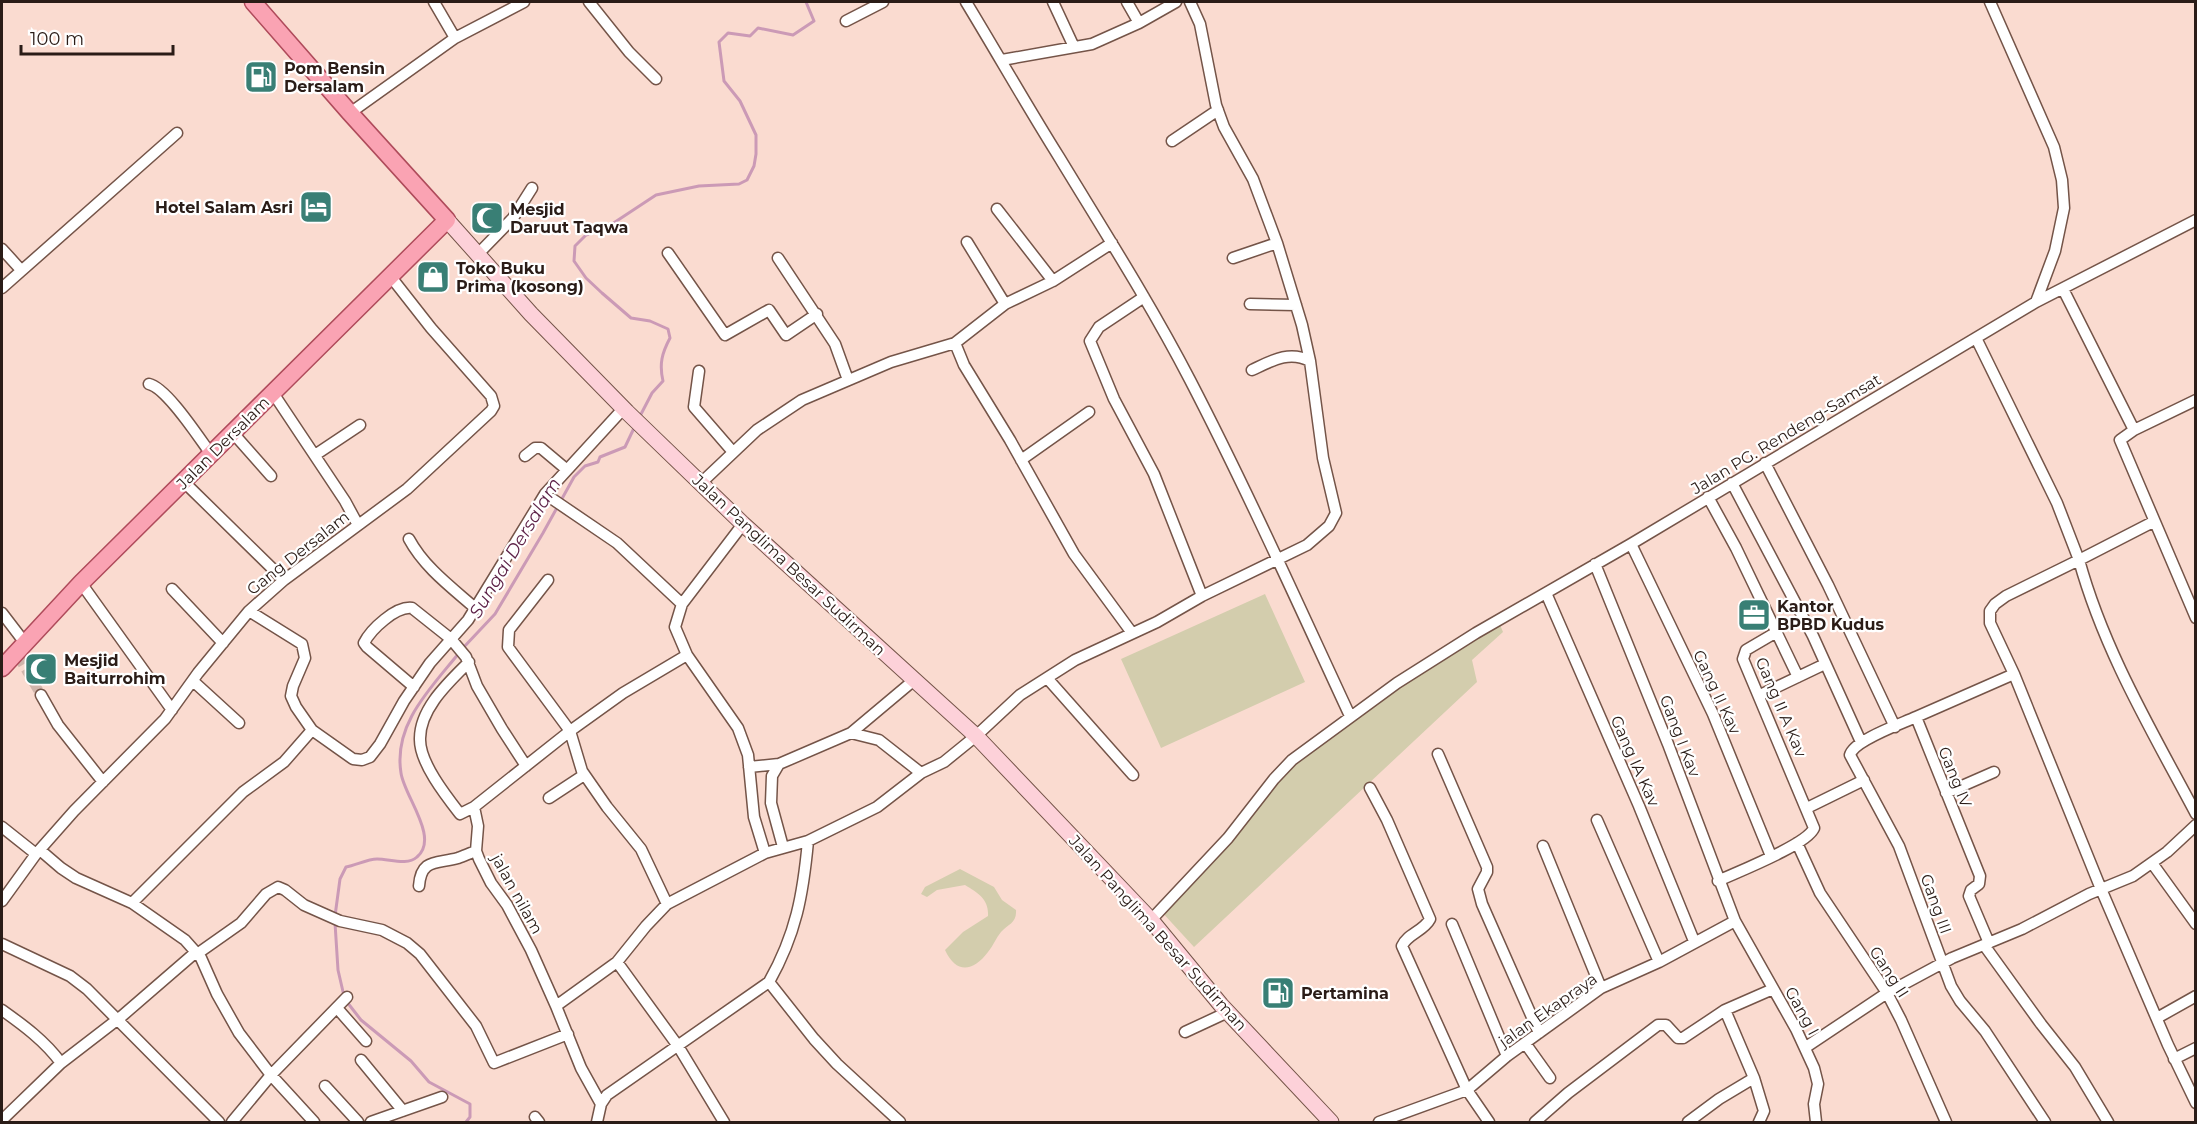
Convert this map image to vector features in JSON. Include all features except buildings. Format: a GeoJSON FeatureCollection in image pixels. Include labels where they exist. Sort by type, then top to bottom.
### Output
{"type":"FeatureCollection","features":[{"type":"Feature","properties":{"kind":"main road","name":"Jalan Panglima Besar Sudirman"},"geometry":{"type":"LineString","coordinates":[[253,2],[531,314],[625,411],[743,524],[976,736],[1151,920],[1228,1012],[1331,1122]]}},
{"type":"Feature","properties":{"kind":"main road","name":"Jalan Dersalam"},"geometry":{"type":"LineString","coordinates":[[2,668],[81,583],[447,220]]}},
{"type":"Feature","properties":{"kind":"street"},"geometry":{"type":"LineString","coordinates":[[434,2],[455,38]]}},
{"type":"Feature","properties":{"kind":"street"},"geometry":{"type":"LineString","coordinates":[[350,113],[455,38],[524,2]]}},
{"type":"Feature","properties":{"kind":"street"},"geometry":{"type":"LineString","coordinates":[[589,2],[629,52],[656,79]]}},
{"type":"Feature","properties":{"kind":"street"},"geometry":{"type":"LineString","coordinates":[[846,21],[883,2]]}},
{"type":"Feature","properties":{"kind":"street"},"geometry":{"type":"LineString","coordinates":[[966,2],[1112,243],[1190,380],[1350,716]]}},
{"type":"Feature","properties":{"kind":"street"},"geometry":{"type":"LineString","coordinates":[[1053,2],[1074,47]]}},
{"type":"Feature","properties":{"kind":"street"},"geometry":{"type":"LineString","coordinates":[[1127,2],[1139,23]]}},
{"type":"Feature","properties":{"kind":"street"},"geometry":{"type":"LineString","coordinates":[[1002,60],[1092,44],[1139,23],[1176,2]]}},
{"type":"Feature","properties":{"kind":"street"},"geometry":{"type":"LineString","coordinates":[[556,1006],[617,962],[668,903],[765,853],[808,841],[878,807],[921,773],[944,762],[1020,695],[1075,660],[1307,545],[1329,526],[1335,513],[1323,458],[1310,362],[1296,305],[1277,243],[1253,178],[1224,128],[1200,24],[1190,2]]}},
{"type":"Feature","properties":{"kind":"street"},"geometry":{"type":"LineString","coordinates":[[1990,2],[2050,138],[2062,180],[2064,208],[2055,251],[2036,302]]}},
{"type":"Feature","properties":{"kind":"street"},"geometry":{"type":"LineString","coordinates":[[1172,141],[1218,110]]}},
{"type":"Feature","properties":{"kind":"street"},"geometry":{"type":"LineString","coordinates":[[2,288],[177,133]]}},
{"type":"Feature","properties":{"kind":"street"},"geometry":{"type":"LineString","coordinates":[[478,254],[513,218],[531,188]]}},
{"type":"Feature","properties":{"kind":"street"},"geometry":{"type":"LineString","coordinates":[[997,209],[1053,281]]}},
{"type":"Feature","properties":{"kind":"street","name":"Jalan PG. Rendeng-Samsat"},"geometry":{"type":"LineString","coordinates":[[1151,920],[1228,838],[1274,779],[1292,760],[1397,682],[2036,302],[2196,220]]}},
{"type":"Feature","properties":{"kind":"street"},"geometry":{"type":"LineString","coordinates":[[967,242],[1005,304]]}},
{"type":"Feature","properties":{"kind":"street"},"geometry":{"type":"LineString","coordinates":[[701,483],[757,430],[802,400],[891,362],[955,343],[1005,304],[1053,281],[1112,243]]}},
{"type":"Feature","properties":{"kind":"street"},"geometry":{"type":"LineString","coordinates":[[1233,258],[1277,243]]}},
{"type":"Feature","properties":{"kind":"street"},"geometry":{"type":"LineString","coordinates":[[2,249],[21,270]]}},
{"type":"Feature","properties":{"kind":"street"},"geometry":{"type":"LineString","coordinates":[[668,253],[725,335],[769,310],[786,334],[817,314]]}},
{"type":"Feature","properties":{"kind":"street"},"geometry":{"type":"LineString","coordinates":[[778,258],[817,314],[834,344],[848,380]]}},
{"type":"Feature","properties":{"kind":"street","name":"Gang Dersalam"},"geometry":{"type":"LineString","coordinates":[[2,901],[38,852],[172,710],[249,611],[284,580],[407,489],[491,411],[494,406],[490,396],[430,328],[391,277]]}},
{"type":"Feature","properties":{"kind":"street"},"geometry":{"type":"LineString","coordinates":[[2063,289],[2134,430]]}},
{"type":"Feature","properties":{"kind":"street"},"geometry":{"type":"LineString","coordinates":[[1144,297],[1099,327],[1090,341],[1114,399],[1154,474],[1202,597]]}},
{"type":"Feature","properties":{"kind":"street"},"geometry":{"type":"LineString","coordinates":[[1250,304],[1296,305]]}},
{"type":"Feature","properties":{"kind":"street"},"geometry":{"type":"LineString","coordinates":[[1976,338],[2057,503],[2079,560],[2098,620],[2121,674],[2196,814]]}},
{"type":"Feature","properties":{"kind":"street"},"geometry":{"type":"LineString","coordinates":[[955,343],[964,365],[1074,554],[1132,633]]}},
{"type":"Feature","properties":{"kind":"street"},"geometry":{"type":"LineString","coordinates":[[1252,370],[1282,357],[1297,357],[1310,362]]}},
{"type":"Feature","properties":{"kind":"street"},"geometry":{"type":"LineString","coordinates":[[699,371],[694,407],[734,452]]}},
{"type":"Feature","properties":{"kind":"street"},"geometry":{"type":"LineString","coordinates":[[149,384],[168,397],[211,454]]}},
{"type":"Feature","properties":{"kind":"street"},"geometry":{"type":"LineString","coordinates":[[273,393],[345,501],[358,525]]}},
{"type":"Feature","properties":{"kind":"street"},"geometry":{"type":"LineString","coordinates":[[2195,401],[2134,430],[2120,440],[2153,522],[2196,618]]}},
{"type":"Feature","properties":{"kind":"street"},"geometry":{"type":"LineString","coordinates":[[249,611],[302,644],[305,658],[291,696],[312,730],[353,759],[362,760],[369,757],[380,744],[430,663],[455,643],[475,608],[550,497],[566,469],[625,411]]}},
{"type":"Feature","properties":{"kind":"street"},"geometry":{"type":"LineString","coordinates":[[1021,460],[1089,412]]}},
{"type":"Feature","properties":{"kind":"street"},"geometry":{"type":"LineString","coordinates":[[315,455],[360,425]]}},
{"type":"Feature","properties":{"kind":"street"},"geometry":{"type":"LineString","coordinates":[[233,433],[272,476]]}},
{"type":"Feature","properties":{"kind":"street"},"geometry":{"type":"LineString","coordinates":[[525,456],[535,448],[541,448],[566,469]]}},
{"type":"Feature","properties":{"kind":"street"},"geometry":{"type":"LineString","coordinates":[[1765,463],[1828,585],[1895,727]]}},
{"type":"Feature","properties":{"kind":"street"},"geometry":{"type":"LineString","coordinates":[[184,482],[284,580]]}},
{"type":"Feature","properties":{"kind":"street"},"geometry":{"type":"LineString","coordinates":[[1732,483],[1825,664],[1861,742],[2014,674]]}},
{"type":"Feature","properties":{"kind":"street"},"geometry":{"type":"LineString","coordinates":[[550,497],[623,548],[682,604]]}},
{"type":"Feature","properties":{"kind":"street"},"geometry":{"type":"LineString","coordinates":[[1708,497],[1736,548],[1798,677]]}},
{"type":"Feature","properties":{"kind":"street"},"geometry":{"type":"LineString","coordinates":[[2153,522],[2006,596],[1990,611],[1990,623],[2014,674],[2101,889],[2157,1018],[2175,1059],[2192,1086],[2196,1103]]}},
{"type":"Feature","properties":{"kind":"street"},"geometry":{"type":"LineString","coordinates":[[743,524],[682,604],[675,627],[687,655],[738,728],[748,755],[754,817],[765,853]]}},
{"type":"Feature","properties":{"kind":"street"},"geometry":{"type":"LineString","coordinates":[[409,539],[415,551],[427,565],[475,608]]}},
{"type":"Feature","properties":{"kind":"street","name":"Gang II Kav"},"geometry":{"type":"LineString","coordinates":[[1630,544],[1713,714],[1771,856]]}},
{"type":"Feature","properties":{"kind":"street","name":"Gang I Kav"},"geometry":{"type":"LineString","coordinates":[[1595,564],[1668,744],[1735,921]]}},
{"type":"Feature","properties":{"kind":"street"},"geometry":{"type":"LineString","coordinates":[[548,580],[509,630],[508,647],[570,731],[584,774],[641,849],[668,903]]}},
{"type":"Feature","properties":{"kind":"street"},"geometry":{"type":"LineString","coordinates":[[81,583],[172,710]]}},
{"type":"Feature","properties":{"kind":"street"},"geometry":{"type":"LineString","coordinates":[[172,589],[223,643]]}},
{"type":"Feature","properties":{"kind":"street","name":"Gang IA Kav"},"geometry":{"type":"LineString","coordinates":[[1546,593],[1639,806],[1694,942]]}},
{"type":"Feature","properties":{"kind":"street"},"geometry":{"type":"LineString","coordinates":[[414,687],[364,643],[392,615],[409,608],[455,643],[468,659],[477,686],[526,766]]}},
{"type":"Feature","properties":{"kind":"street"},"geometry":{"type":"LineString","coordinates":[[2,613],[20,650]]}},
{"type":"Feature","properties":{"kind":"street","name":"Gang II A Kav"},"geometry":{"type":"LineString","coordinates":[[1775,633],[1746,650],[1743,656],[1814,828],[1812,835],[1797,843]]}},
{"type":"Feature","properties":{"kind":"street"},"geometry":{"type":"LineString","coordinates":[[468,659],[434,702],[422,724],[420,741],[424,757],[443,793],[460,814],[474,807],[570,731],[623,693],[687,655]]}},
{"type":"Feature","properties":{"kind":"street"},"geometry":{"type":"LineString","coordinates":[[1760,695],[1825,664]]}},
{"type":"Feature","properties":{"kind":"street"},"geometry":{"type":"LineString","coordinates":[[1047,678],[1133,775]]}},
{"type":"Feature","properties":{"kind":"street"},"geometry":{"type":"LineString","coordinates":[[193,681],[239,723]]}},
{"type":"Feature","properties":{"kind":"street"},"geometry":{"type":"LineString","coordinates":[[749,766],[779,764],[851,733],[913,681]]}},
{"type":"Feature","properties":{"kind":"street"},"geometry":{"type":"LineString","coordinates":[[41,695],[73,745],[103,782]]}},
{"type":"Feature","properties":{"kind":"street","name":"Gang IV"},"geometry":{"type":"LineString","coordinates":[[1916,717],[1980,876],[1979,884],[1971,890],[1970,896],[1986,944],[2041,1024],[2075,1067],[2108,1122]]}},
{"type":"Feature","properties":{"kind":"street"},"geometry":{"type":"LineString","coordinates":[[132,903],[243,792],[284,762],[312,730]]}},
{"type":"Feature","properties":{"kind":"street"},"geometry":{"type":"LineString","coordinates":[[851,733],[879,740],[921,773]]}},
{"type":"Feature","properties":{"kind":"street","name":"Gang III"},"geometry":{"type":"LineString","coordinates":[[1861,742],[1851,750],[1850,755],[1899,846],[1951,986],[1960,1001],[1985,1031],[2046,1122]]}},
{"type":"Feature","properties":{"kind":"street"},"geometry":{"type":"LineString","coordinates":[[1437,753],[1487,867],[1487,872],[1478,890],[1482,904],[1539,1033]]}},
{"type":"Feature","properties":{"kind":"street"},"geometry":{"type":"LineString","coordinates":[[779,764],[772,776],[771,803],[783,847]]}},
{"type":"Feature","properties":{"kind":"street"},"geometry":{"type":"LineString","coordinates":[[1946,793],[1994,772]]}},
{"type":"Feature","properties":{"kind":"street"},"geometry":{"type":"LineString","coordinates":[[549,798],[584,774]]}},
{"type":"Feature","properties":{"kind":"street"},"geometry":{"type":"LineString","coordinates":[[1807,808],[1864,780]]}},
{"type":"Feature","properties":{"kind":"street"},"geometry":{"type":"LineString","coordinates":[[1370,788],[1387,820],[1430,919],[1428,924],[1404,941],[1402,946],[1467,1090],[1489,1122]]}},
{"type":"Feature","properties":{"kind":"street","name":"jalan nilam"},"geometry":{"type":"LineString","coordinates":[[474,807],[478,826],[476,851],[491,883],[507,905],[531,950],[581,1068],[601,1104]]}},
{"type":"Feature","properties":{"kind":"street"},"geometry":{"type":"LineString","coordinates":[[1597,820],[1659,962]]}},
{"type":"Feature","properties":{"kind":"street"},"geometry":{"type":"LineString","coordinates":[[1806,1047],[1887,993],[1942,963],[2022,929],[2101,889],[2133,876],[2167,852],[2196,825]]}},
{"type":"Feature","properties":{"kind":"street"},"geometry":{"type":"LineString","coordinates":[[2,826],[76,878],[132,903],[177,934],[196,953],[239,1033],[272,1076],[315,1122]]}},
{"type":"Feature","properties":{"kind":"street"},"geometry":{"type":"LineString","coordinates":[[597,1122],[601,1104],[607,1095],[769,982],[784,955],[795,922],[804,885],[808,841]]}},
{"type":"Feature","properties":{"kind":"street"},"geometry":{"type":"LineString","coordinates":[[1718,880],[1797,843]]}},
{"type":"Feature","properties":{"kind":"street","name":"Gang II"},"geometry":{"type":"LineString","coordinates":[[1797,843],[1820,892],[1887,993],[1946,1122]]}},
{"type":"Feature","properties":{"kind":"street"},"geometry":{"type":"LineString","coordinates":[[1544,846],[1601,988]]}},
{"type":"Feature","properties":{"kind":"street"},"geometry":{"type":"LineString","coordinates":[[419,886],[423,870],[430,864],[459,858],[476,851]]}},
{"type":"Feature","properties":{"kind":"street"},"geometry":{"type":"LineString","coordinates":[[2152,862],[2196,924]]}},
{"type":"Feature","properties":{"kind":"street"},"geometry":{"type":"LineString","coordinates":[[2,1120],[61,1063],[196,953],[241,923],[266,894],[278,887],[304,905],[340,921],[382,930],[407,943],[428,961],[476,1026],[494,1063],[568,1034]]}},
{"type":"Feature","properties":{"kind":"street","name":"jalan Ekapraya"},"geometry":{"type":"LineString","coordinates":[[1379,1122],[1467,1090],[1507,1056],[1601,988],[1659,962],[1735,921]]}},
{"type":"Feature","properties":{"kind":"street","name":"Gang I"},"geometry":{"type":"LineString","coordinates":[[1735,921],[1806,1047],[1818,1084],[1814,1104],[1816,1122]]}},
{"type":"Feature","properties":{"kind":"street"},"geometry":{"type":"LineString","coordinates":[[1452,924],[1507,1056]]}},
{"type":"Feature","properties":{"kind":"street"},"geometry":{"type":"LineString","coordinates":[[2,944],[70,976],[118,1018],[219,1122]]}},
{"type":"Feature","properties":{"kind":"street"},"geometry":{"type":"LineString","coordinates":[[617,962],[678,1046],[724,1122]]}},
{"type":"Feature","properties":{"kind":"street"},"geometry":{"type":"LineString","coordinates":[[769,982],[814,1040],[900,1122]]}},
{"type":"Feature","properties":{"kind":"street"},"geometry":{"type":"LineString","coordinates":[[1535,1122],[1568,1093],[1658,1025],[1666,1025],[1677,1038],[1683,1038],[1725,1010],[1773,989]]}},
{"type":"Feature","properties":{"kind":"street"},"geometry":{"type":"LineString","coordinates":[[2157,1018],[2196,996]]}},
{"type":"Feature","properties":{"kind":"street"},"geometry":{"type":"LineString","coordinates":[[232,1122],[347,997]]}},
{"type":"Feature","properties":{"kind":"street"},"geometry":{"type":"LineString","coordinates":[[337,1008],[366,1041]]}},
{"type":"Feature","properties":{"kind":"street"},"geometry":{"type":"LineString","coordinates":[[2,1010],[26,1027],[53,1052],[61,1063]]}},
{"type":"Feature","properties":{"kind":"street"},"geometry":{"type":"LineString","coordinates":[[1725,1010],[1754,1078],[1764,1111],[1760,1122]]}},
{"type":"Feature","properties":{"kind":"street"},"geometry":{"type":"LineString","coordinates":[[1185,1032],[1228,1012]]}},
{"type":"Feature","properties":{"kind":"street"},"geometry":{"type":"LineString","coordinates":[[1525,1043],[1550,1078]]}},
{"type":"Feature","properties":{"kind":"street"},"geometry":{"type":"LineString","coordinates":[[2175,1059],[2196,1048]]}},
{"type":"Feature","properties":{"kind":"street"},"geometry":{"type":"LineString","coordinates":[[361,1060],[403,1112]]}},
{"type":"Feature","properties":{"kind":"street"},"geometry":{"type":"LineString","coordinates":[[1688,1122],[1719,1099],[1754,1078]]}},
{"type":"Feature","properties":{"kind":"street"},"geometry":{"type":"LineString","coordinates":[[325,1086],[358,1122]]}},
{"type":"Feature","properties":{"kind":"street"},"geometry":{"type":"LineString","coordinates":[[371,1122],[442,1097]]}},
{"type":"Feature","properties":{"kind":"shaded area"},"geometry":{"type":"Polygon","coordinates":[[[1265,594],[1305,682],[1161,748],[1121,659],[1265,594]]]}},
{"type":"Feature","properties":{"kind":"shaded area"},"geometry":{"type":"Polygon","coordinates":[[[1498,620],[1503,632],[1472,660],[1477,682],[1194,947],[1160,910],[1292,760],[1498,620]]]}},
{"type":"Feature","properties":{"kind":"shaded area"},"geometry":{"type":"Polygon","coordinates":[[[960,869],[994,887],[1002,900],[1016,910],[1014,921],[1001,932],[982,959],[976,964],[965,967],[954,963],[945,950],[963,932],[988,916],[985,901],[965,885],[937,890],[927,897],[921,894],[925,887],[960,869]]]}},
{"type":"Feature","properties":{"kind":"waterway","name":"Sungai Dersalam"},"geometry":{"type":"LineString","coordinates":[[639,418],[652,393],[663,381],[661,364],[670,338],[668,329],[650,321],[631,318],[602,293],[586,278],[574,261],[575,246],[586,235],[609,226],[656,195],[699,186],[739,184],[747,180],[754,166],[756,135],[740,101],[724,81],[719,42],[728,33],[750,36],[758,28],[793,35],[814,21],[806,2]]}},
{"type":"Feature","properties":{"kind":"waterway","name":"Sungai Dersalam"},"geometry":{"type":"LineString","coordinates":[[463,648],[495,614],[574,477],[585,466],[598,462],[600,457],[625,447],[635,426]]}},
{"type":"Feature","properties":{"kind":"waterway","name":"Sungai Dersalam"},"geometry":{"type":"LineString","coordinates":[[335,916],[340,879],[346,867],[373,859],[413,860],[423,849],[425,839],[423,828],[401,773],[400,755],[403,738],[416,708],[459,653]]}},
{"type":"Feature","properties":{"kind":"waterway","name":"Sungai Dersalam"},"geometry":{"type":"LineString","coordinates":[[335,923],[338,970],[344,996]]}},
{"type":"Feature","properties":{"kind":"waterway","name":"Sungai Dersalam"},"geometry":{"type":"LineString","coordinates":[[347,1002],[361,1020],[411,1061],[429,1082],[470,1104],[470,1117],[466,1122]]}},
{"type":"Feature","properties":{"kind":"tunnel"},"geometry":{"type":"LineString","coordinates":[[18,656],[41,695]]}},
{"type":"Feature","properties":{"kind":"place","name":"Pom Bensin Dersalam"},"geometry":{"type":"Point","coordinates":[261,77]}},
{"type":"Feature","properties":{"kind":"place","name":"Hotel Salam Asri"},"geometry":{"type":"Point","coordinates":[316,207]}},
{"type":"Feature","properties":{"kind":"place","name":"Mesjid Daruut Taqwa"},"geometry":{"type":"Point","coordinates":[487,218]}},
{"type":"Feature","properties":{"kind":"place","name":"Toko Buku Prima (kosong)"},"geometry":{"type":"Point","coordinates":[433,277]}},
{"type":"Feature","properties":{"kind":"place","name":"Kantor BPBD Kudus"},"geometry":{"type":"Point","coordinates":[1754,615]}},
{"type":"Feature","properties":{"kind":"place","name":"Mesjid Baiturrohim"},"geometry":{"type":"Point","coordinates":[41,669]}},
{"type":"Feature","properties":{"kind":"place","name":"Pertamina"},"geometry":{"type":"Point","coordinates":[1278,993]}}]}
